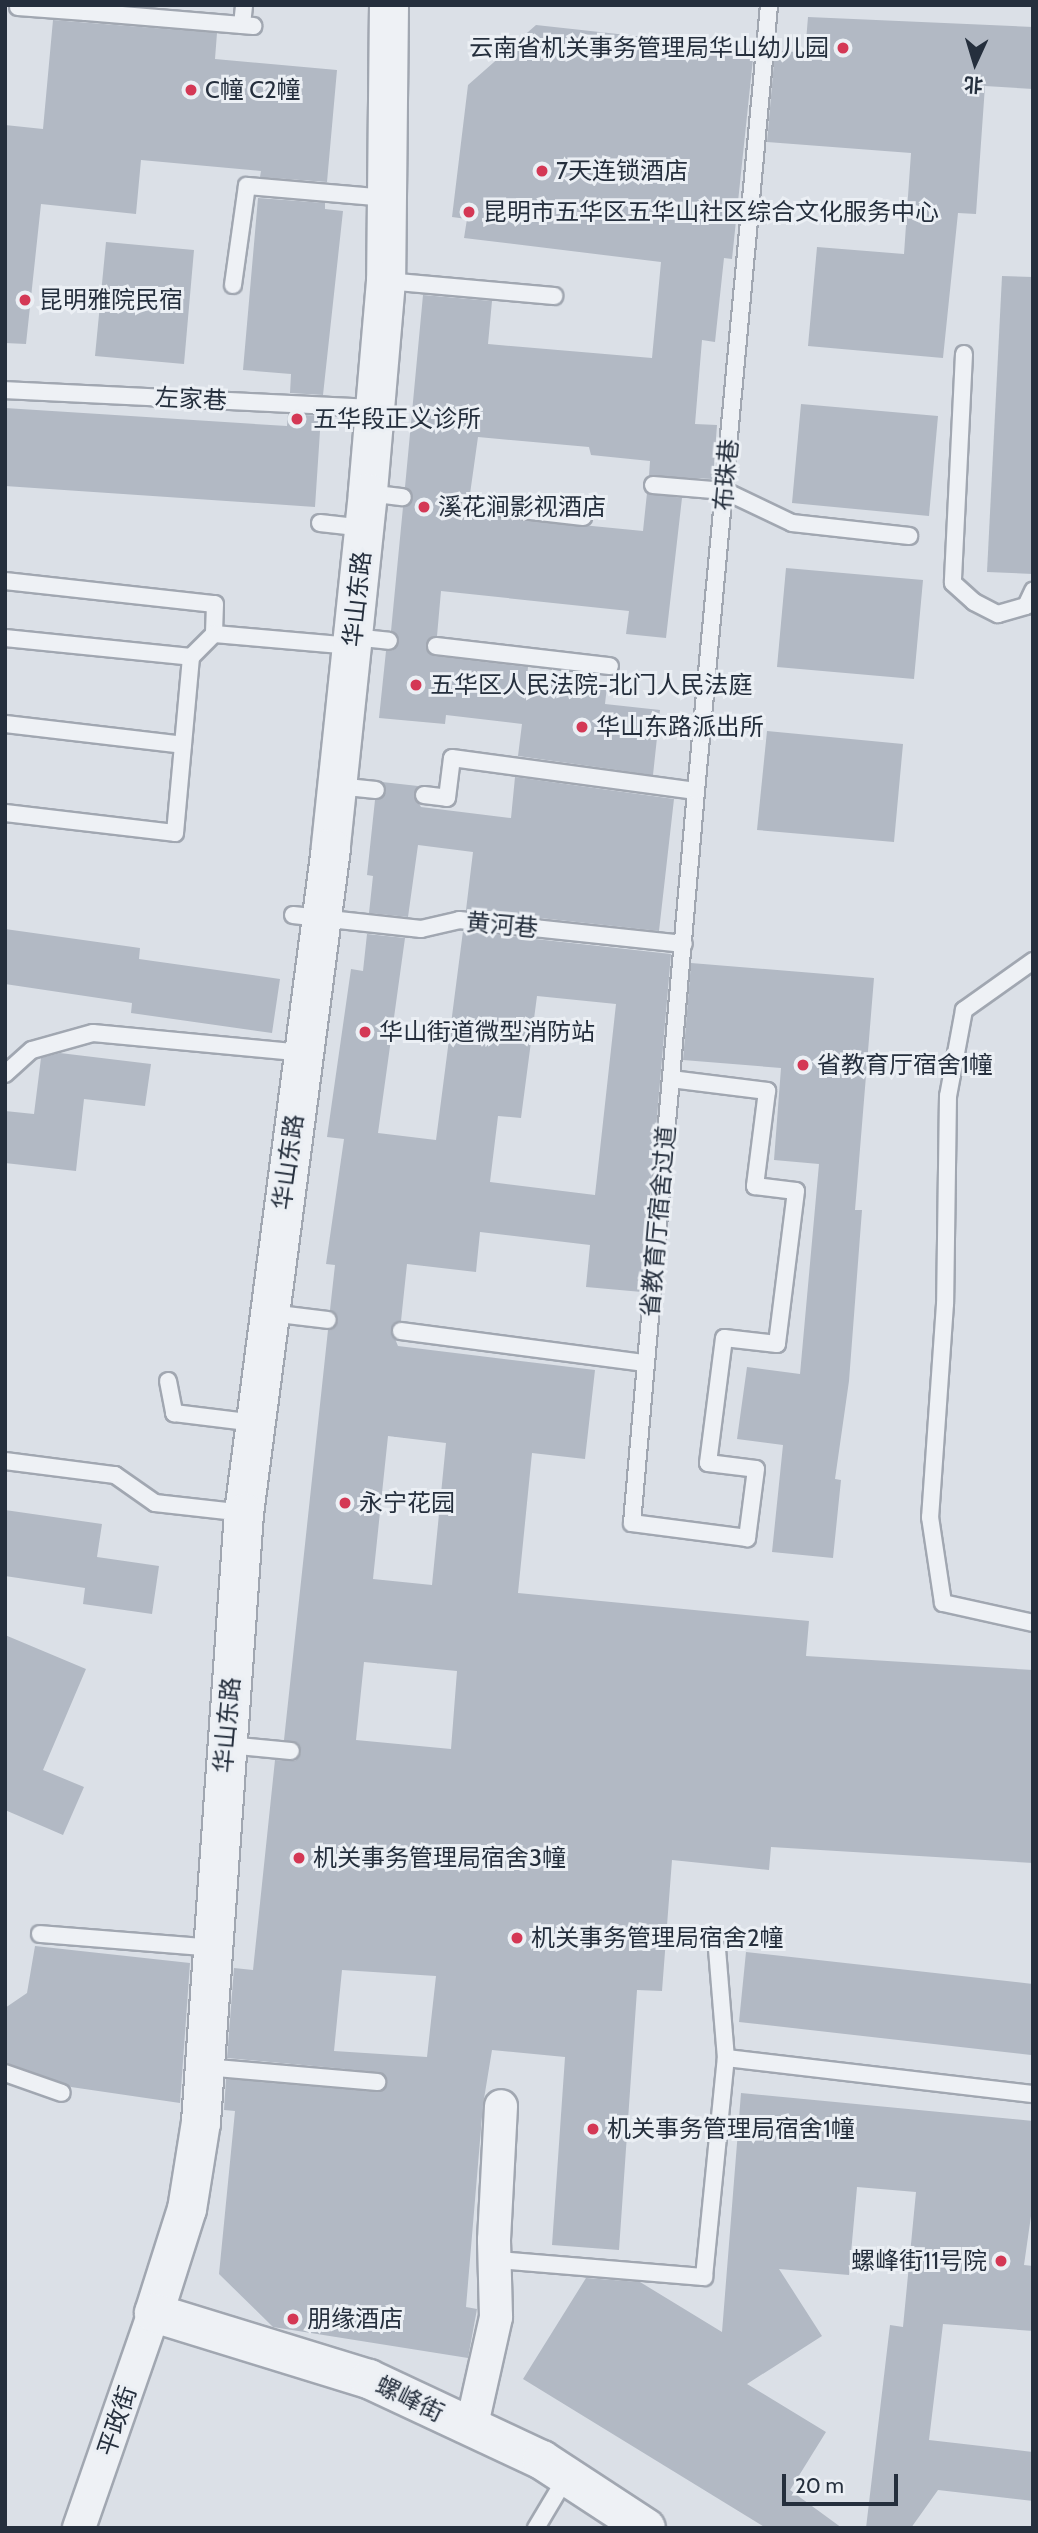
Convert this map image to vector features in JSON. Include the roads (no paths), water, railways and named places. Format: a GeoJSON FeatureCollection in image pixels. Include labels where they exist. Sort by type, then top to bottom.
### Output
{"type":"FeatureCollection","features":[{"type":"Feature","properties":{"kind":"street","name":"华山东路"},"geometry":{"type":"LineString","coordinates":[[154,2314],[196,2164],[244,1513],[303,1054],[307,917],[337,786],[365,641],[379,506],[376,408],[386,281],[389,198],[389,5]]}},
{"type":"Feature","properties":{"kind":"street"},"geometry":{"type":"LineString","coordinates":[[471,2429],[496,2317],[497,2260],[494,2240],[501,2106]]}},
{"type":"Feature","properties":{"kind":"street","name":"螺峰街"},"geometry":{"type":"LineString","coordinates":[[154,2314],[369,2379],[567,2476],[646,2528]]}},
{"type":"Feature","properties":{"kind":"street","name":"平政街"},"geometry":{"type":"LineString","coordinates":[[79,2528],[154,2314]]}},
{"type":"Feature","properties":{"kind":"lane"},"geometry":{"type":"LineString","coordinates":[[18,7],[86,9],[248,25],[244,5]]}},
{"type":"Feature","properties":{"kind":"lane","name":"布珠巷"},"geometry":{"type":"LineString","coordinates":[[684,944],[769,5]]}},
{"type":"Feature","properties":{"kind":"lane"},"geometry":{"type":"LineString","coordinates":[[233,285],[247,187],[389,198]]}},
{"type":"Feature","properties":{"kind":"lane"},"geometry":{"type":"LineString","coordinates":[[386,281],[554,296]]}},
{"type":"Feature","properties":{"kind":"lane"},"geometry":{"type":"LineString","coordinates":[[964,354],[953,583],[974,602],[998,614],[1026,606],[1033,592]]}},
{"type":"Feature","properties":{"kind":"lane","name":"左家巷"},"geometry":{"type":"LineString","coordinates":[[5,390],[376,408]]}},
{"type":"Feature","properties":{"kind":"lane"},"geometry":{"type":"LineString","coordinates":[[653,485],[725,491],[792,523],[909,536]]}},
{"type":"Feature","properties":{"kind":"lane"},"geometry":{"type":"LineString","coordinates":[[470,504],[583,517]]}},
{"type":"Feature","properties":{"kind":"lane"},"geometry":{"type":"LineString","coordinates":[[320,523],[379,506]]}},
{"type":"Feature","properties":{"kind":"lane"},"geometry":{"type":"LineString","coordinates":[[5,581],[215,604],[214,634],[191,657],[175,833],[5,813]]}},
{"type":"Feature","properties":{"kind":"lane"},"geometry":{"type":"LineString","coordinates":[[214,634],[365,641]]}},
{"type":"Feature","properties":{"kind":"lane"},"geometry":{"type":"LineString","coordinates":[[5,638],[191,657]]}},
{"type":"Feature","properties":{"kind":"lane"},"geometry":{"type":"LineString","coordinates":[[436,646],[610,666]]}},
{"type":"Feature","properties":{"kind":"lane"},"geometry":{"type":"LineString","coordinates":[[5,724],[183,745]]}},
{"type":"Feature","properties":{"kind":"lane"},"geometry":{"type":"LineString","coordinates":[[424,795],[447,798],[452,758],[696,791]]}},
{"type":"Feature","properties":{"kind":"lane"},"geometry":{"type":"LineString","coordinates":[[337,786],[376,790]]}},
{"type":"Feature","properties":{"kind":"lane","name":"黄河巷"},"geometry":{"type":"LineString","coordinates":[[307,917],[421,929],[458,920],[684,944]]}},
{"type":"Feature","properties":{"kind":"lane","name":"省教育厅宿舍过道"},"geometry":{"type":"LineString","coordinates":[[671,1079],[767,1091],[755,1186],[796,1191],[777,1344],[724,1338],[708,1463],[756,1469],[747,1538],[632,1523],[645,1363],[671,1079],[684,944]]}},
{"type":"Feature","properties":{"kind":"lane"},"geometry":{"type":"LineString","coordinates":[[1033,961],[964,1010],[948,1096],[945,1304],[930,1517],[943,1603],[1033,1623]]}},
{"type":"Feature","properties":{"kind":"lane"},"geometry":{"type":"LineString","coordinates":[[5,1074],[32,1051],[93,1033],[303,1054]]}},
{"type":"Feature","properties":{"kind":"lane"},"geometry":{"type":"LineString","coordinates":[[268,1312],[328,1320]]}},
{"type":"Feature","properties":{"kind":"lane"},"geometry":{"type":"LineString","coordinates":[[401,1331],[645,1363]]}},
{"type":"Feature","properties":{"kind":"lane"},"geometry":{"type":"LineString","coordinates":[[169,1381],[174,1413],[255,1423]]}},
{"type":"Feature","properties":{"kind":"lane"},"geometry":{"type":"LineString","coordinates":[[5,1461],[115,1475],[155,1503],[244,1513]]}},
{"type":"Feature","properties":{"kind":"lane"},"geometry":{"type":"LineString","coordinates":[[225,1745],[291,1751]]}},
{"type":"Feature","properties":{"kind":"lane"},"geometry":{"type":"LineString","coordinates":[[40,1934],[213,1948]]}},
{"type":"Feature","properties":{"kind":"lane"},"geometry":{"type":"LineString","coordinates":[[497,2260],[705,2277],[726,2058],[718,1949]]}},
{"type":"Feature","properties":{"kind":"lane"},"geometry":{"type":"LineString","coordinates":[[726,2058],[1033,2094]]}},
{"type":"Feature","properties":{"kind":"lane"},"geometry":{"type":"LineString","coordinates":[[205,2067],[377,2082]]}},
{"type":"Feature","properties":{"kind":"lane"},"geometry":{"type":"LineString","coordinates":[[5,2073],[62,2094]]}},
{"type":"Feature","properties":{"kind":"lane"},"geometry":{"type":"LineString","coordinates":[[536,2528],[567,2476]]}},
{"type":"Feature","properties":{"kind":"place","name":"云南省机关事务管理局华山幼儿园"},"geometry":{"type":"Point","coordinates":[843,48]}},
{"type":"Feature","properties":{"kind":"place","name":"C幢 C2幢"},"geometry":{"type":"Point","coordinates":[191,90]}},
{"type":"Feature","properties":{"kind":"place","name":"7天连锁酒店"},"geometry":{"type":"Point","coordinates":[542,171]}},
{"type":"Feature","properties":{"kind":"place","name":"昆明市五华区五华山社区综合文化服务中心"},"geometry":{"type":"Point","coordinates":[469,212]}},
{"type":"Feature","properties":{"kind":"place","name":"昆明雅院民宿"},"geometry":{"type":"Point","coordinates":[25,300]}},
{"type":"Feature","properties":{"kind":"place","name":"五华段正义诊所"},"geometry":{"type":"Point","coordinates":[297,419]}},
{"type":"Feature","properties":{"kind":"place","name":"溪花涧影视酒店"},"geometry":{"type":"Point","coordinates":[424,507]}},
{"type":"Feature","properties":{"kind":"place","name":"五华区人民法院-北门人民法庭"},"geometry":{"type":"Point","coordinates":[416,685]}},
{"type":"Feature","properties":{"kind":"place","name":"华山东路派出所"},"geometry":{"type":"Point","coordinates":[582,727]}},
{"type":"Feature","properties":{"kind":"place","name":"华山街道微型消防站"},"geometry":{"type":"Point","coordinates":[365,1032]}},
{"type":"Feature","properties":{"kind":"place","name":"省教育厅宿舍1幢"},"geometry":{"type":"Point","coordinates":[803,1065]}},
{"type":"Feature","properties":{"kind":"place","name":"永宁花园"},"geometry":{"type":"Point","coordinates":[345,1503]}},
{"type":"Feature","properties":{"kind":"place","name":"机关事务管理局宿舍3幢"},"geometry":{"type":"Point","coordinates":[299,1858]}},
{"type":"Feature","properties":{"kind":"place","name":"机关事务管理局宿舍2幢"},"geometry":{"type":"Point","coordinates":[517,1938]}},
{"type":"Feature","properties":{"kind":"place","name":"机关事务管理局宿舍1幢"},"geometry":{"type":"Point","coordinates":[593,2129]}},
{"type":"Feature","properties":{"kind":"place","name":"螺峰街11号院"},"geometry":{"type":"Point","coordinates":[1001,2261]}},
{"type":"Feature","properties":{"kind":"place","name":"朋缘酒店"},"geometry":{"type":"Point","coordinates":[293,2319]}}]}
